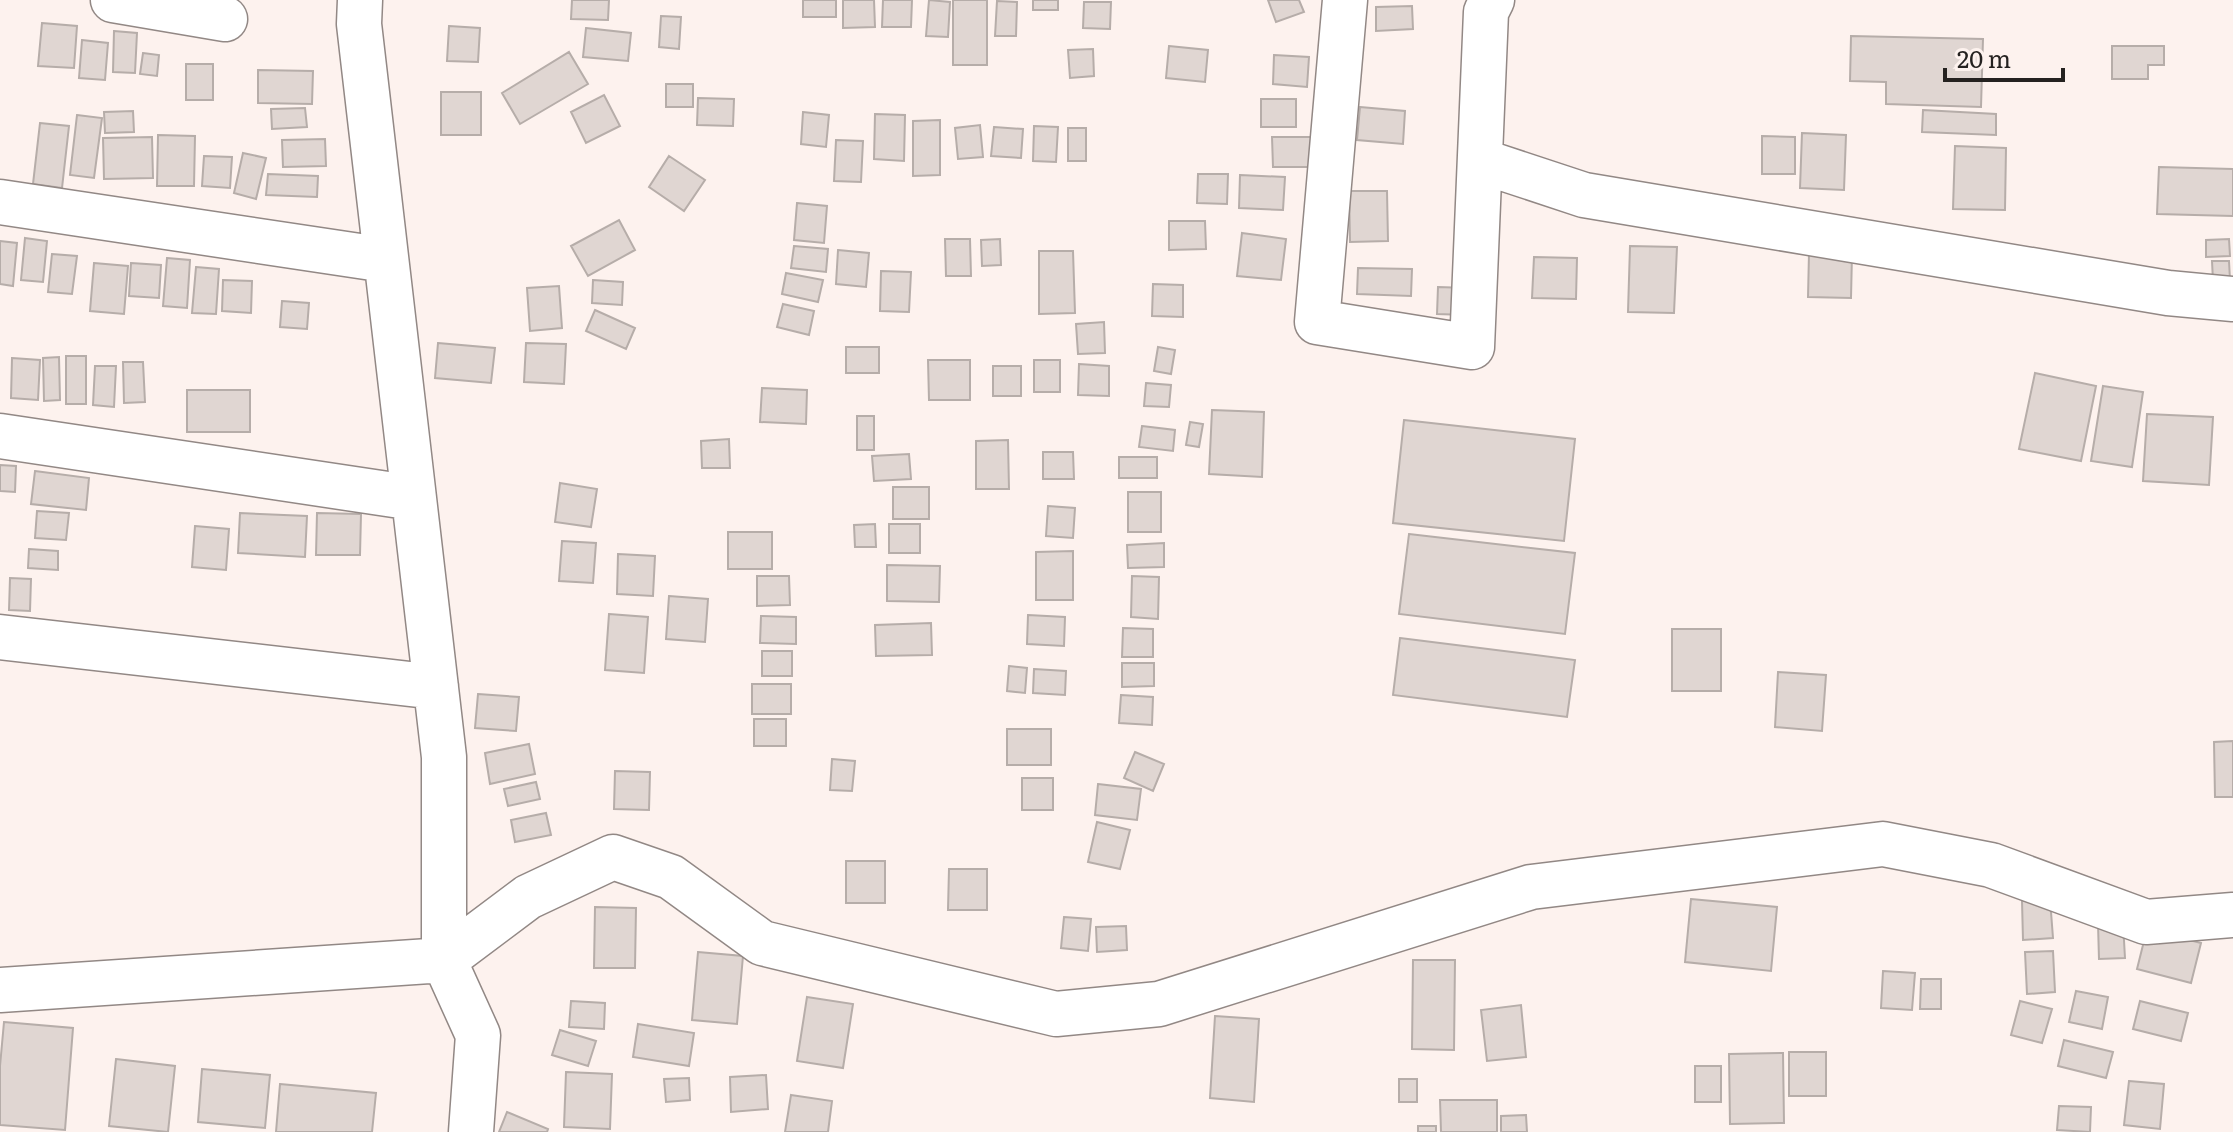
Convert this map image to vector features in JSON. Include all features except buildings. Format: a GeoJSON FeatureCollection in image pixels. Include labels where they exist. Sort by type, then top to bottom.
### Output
{"type":"FeatureCollection","features":[{"type":"Feature","properties":{"kind":"street"},"geometry":{"type":"LineString","coordinates":[[113,0],[225,19]]}},
{"type":"Feature","properties":{"kind":"street"},"geometry":{"type":"LineString","coordinates":[[360,0],[359,24],[444,757],[444,960],[478,1035],[471,1132]]}},
{"type":"Feature","properties":{"kind":"street"},"geometry":{"type":"LineString","coordinates":[[1345,0],[1317,322],[1472,347],[1486,12],[1492,0]]}},
{"type":"Feature","properties":{"kind":"street"},"geometry":{"type":"LineString","coordinates":[[1481,161],[1584,195],[2168,293],[2233,299]]}},
{"type":"Feature","properties":{"kind":"street"},"geometry":{"type":"LineString","coordinates":[[0,202],[386,260]]}},
{"type":"Feature","properties":{"kind":"street"},"geometry":{"type":"LineString","coordinates":[[0,436],[414,498]]}},
{"type":"Feature","properties":{"kind":"street"},"geometry":{"type":"LineString","coordinates":[[0,637],[436,687]]}},
{"type":"Feature","properties":{"kind":"street"},"geometry":{"type":"LineString","coordinates":[[0,990],[444,960],[528,897],[613,857],[671,877],[762,943],[1056,1014],[1159,1004],[1531,887],[1883,844],[1991,865],[2146,922],[2233,915]]}}]}
